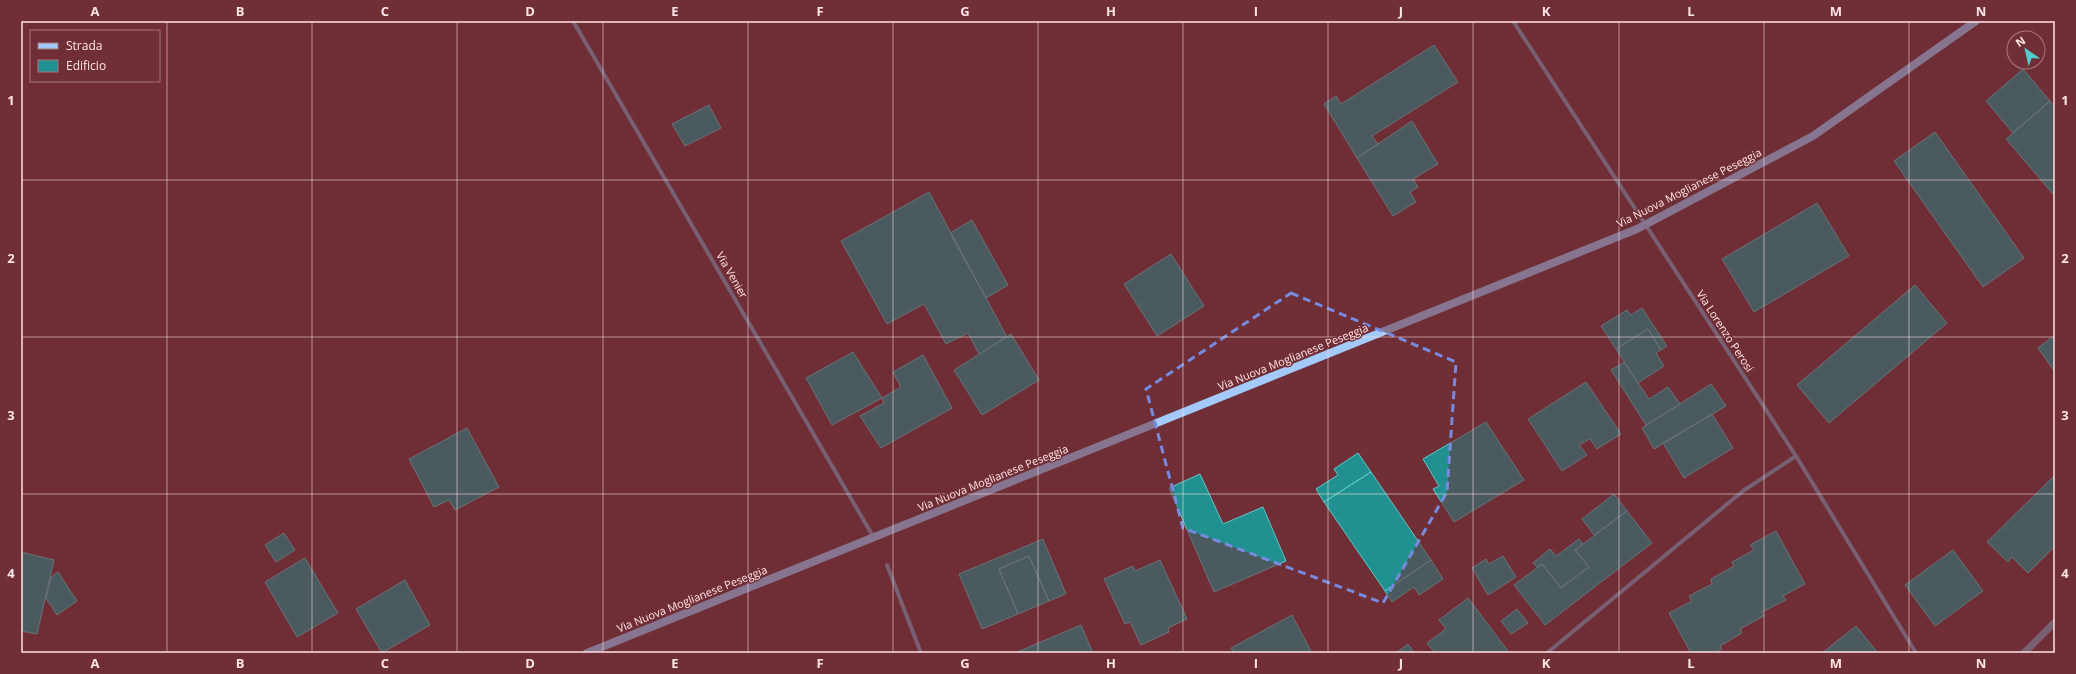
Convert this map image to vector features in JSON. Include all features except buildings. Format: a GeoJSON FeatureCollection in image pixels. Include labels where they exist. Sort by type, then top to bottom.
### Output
{"type":"FeatureCollection","features":[{"type":"Feature","properties":{"kind":"main road","name":"Via Nuova Moglianese Peseggia"},"geometry":{"type":"LineString","coordinates":[[587,653],[875,538],[1645,224],[1813,136],[1976,21]]}},
{"type":"Feature","properties":{"kind":"street","name":"Via Venier"},"geometry":{"type":"LineString","coordinates":[[573,21],[875,538]]}},
{"type":"Feature","properties":{"kind":"street","name":"Via Lorenzo Perosi"},"geometry":{"type":"LineString","coordinates":[[1513,21],[1796,456],[1916,653]]}},
{"type":"Feature","properties":{"kind":"street"},"geometry":{"type":"LineString","coordinates":[[1548,653],[1743,491],[1796,456]]}},
{"type":"Feature","properties":{"kind":"street"},"geometry":{"type":"LineString","coordinates":[[887,565],[921,653]]}},
{"type":"Feature","properties":{"kind":"street"},"geometry":{"type":"LineString","coordinates":[[2024,653],[2055,622]]}},
{"type":"Feature","properties":{"kind":"highlighted area"},"geometry":{"type":"Polygon","coordinates":[[[1291,293],[1456,362],[1447,492],[1383,603],[1183,528],[1146,389],[1291,293]]]}}]}
